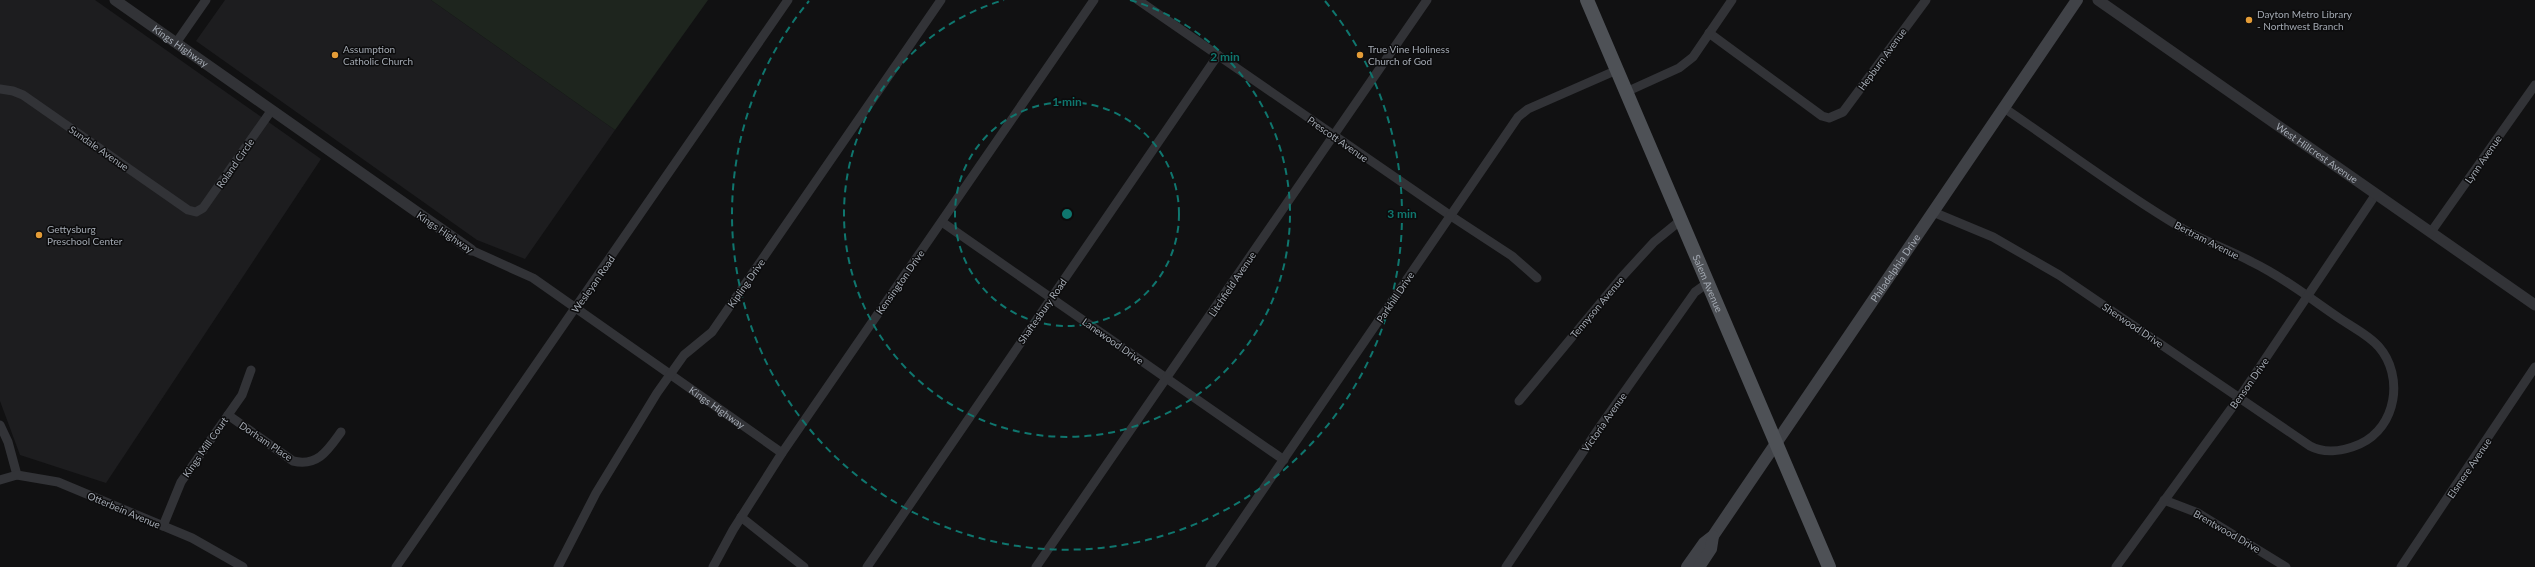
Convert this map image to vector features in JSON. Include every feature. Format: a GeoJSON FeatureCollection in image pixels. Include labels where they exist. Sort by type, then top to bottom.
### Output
{"type":"FeatureCollection","features":[{"type":"Feature","properties":{"kind":"main road","name":"Salem Avenue"},"geometry":{"type":"LineString","coordinates":[[1587,0],[1709,282],[1828,567]]}},
{"type":"Feature","properties":{"kind":"main road","name":"Philadelphia Drive"},"geometry":{"type":"LineString","coordinates":[[1687,567],[1704,543],[1713,536],[2077,0]]}},
{"type":"Feature","properties":{"kind":"main road","name":"Philadelphia Drive"},"geometry":{"type":"LineString","coordinates":[[1699,567],[1711,549],[1713,536]]}},
{"type":"Feature","properties":{"kind":"street","name":"Kings Highway"},"geometry":{"type":"LineString","coordinates":[[115,0],[471,250],[527,275],[782,453]]}},
{"type":"Feature","properties":{"kind":"street"},"geometry":{"type":"LineString","coordinates":[[176,43],[206,0]]}},
{"type":"Feature","properties":{"kind":"street","name":"Wesleyan Road"},"geometry":{"type":"LineString","coordinates":[[396,567],[576,309],[788,0]]}},
{"type":"Feature","properties":{"kind":"street","name":"Kipling Drive"},"geometry":{"type":"LineString","coordinates":[[558,567],[612,466],[670,374],[684,355],[712,332],[941,0]]}},
{"type":"Feature","properties":{"kind":"street","name":"Kensington Drive"},"geometry":{"type":"LineString","coordinates":[[713,567],[741,517],[782,453],[1094,0]]}},
{"type":"Feature","properties":{"kind":"street","name":"Prescott Avenue"},"geometry":{"type":"LineString","coordinates":[[1138,0],[1334,136],[1512,256],[1537,278]]}},
{"type":"Feature","properties":{"kind":"street","name":"Litchfield Avenue"},"geometry":{"type":"LineString","coordinates":[[1036,567],[1428,0]]}},
{"type":"Feature","properties":{"kind":"street"},"geometry":{"type":"LineString","coordinates":[[1626,92],[1679,68],[1693,57],[1732,0]]}},
{"type":"Feature","properties":{"kind":"street","name":"Hepburn Avenue"},"geometry":{"type":"LineString","coordinates":[[1709,33],[1822,116],[1829,118],[1836,117],[1843,112],[1926,0]]}},
{"type":"Feature","properties":{"kind":"street","name":"West Hillcrest Avenue"},"geometry":{"type":"LineString","coordinates":[[2098,0],[2535,305]]}},
{"type":"Feature","properties":{"kind":"street","name":"Shaftesbury Road"},"geometry":{"type":"LineString","coordinates":[[867,567],[1218,56]]}},
{"type":"Feature","properties":{"kind":"street","name":"Parkhill Drive"},"geometry":{"type":"LineString","coordinates":[[1210,567],[1523,112],[1617,70]]}},
{"type":"Feature","properties":{"kind":"street","name":"Lynn Avenue"},"geometry":{"type":"LineString","coordinates":[[2431,232],[2535,85]]}},
{"type":"Feature","properties":{"kind":"street","name":"Sundale Avenue"},"geometry":{"type":"LineString","coordinates":[[0,89],[13,91],[23,95],[188,210],[196,212]]}},
{"type":"Feature","properties":{"kind":"street","name":"Bertram Avenue"},"geometry":{"type":"LineString","coordinates":[[2004,108],[2178,226],[2269,271],[2374,342],[2387,359],[2393,372],[2394,392],[2392,403],[2381,427],[2362,443],[2325,451]]}},
{"type":"Feature","properties":{"kind":"street","name":"Roland Circle"},"geometry":{"type":"LineString","coordinates":[[196,212],[203,208],[271,110]]}},
{"type":"Feature","properties":{"kind":"street","name":"Benson Drive"},"geometry":{"type":"LineString","coordinates":[[2116,567],[2239,398],[2376,194]]}},
{"type":"Feature","properties":{"kind":"street","name":"Sherwood Drive"},"geometry":{"type":"LineString","coordinates":[[1933,212],[1972,227],[2037,261],[2310,446],[2325,451]]}},
{"type":"Feature","properties":{"kind":"street","name":"Tennyson Avenue"},"geometry":{"type":"LineString","coordinates":[[1519,401],[1621,278],[1654,242],[1681,220]]}},
{"type":"Feature","properties":{"kind":"street","name":"Lanewood Drive"},"geometry":{"type":"LineString","coordinates":[[942,222],[1284,460]]}},
{"type":"Feature","properties":{"kind":"street","name":"Victoria Avenue"},"geometry":{"type":"LineString","coordinates":[[1506,567],[1601,425],[1695,292],[1709,282]]}},
{"type":"Feature","properties":{"kind":"street","name":"Elsmere Avenue"},"geometry":{"type":"LineString","coordinates":[[2401,567],[2535,367]]}},
{"type":"Feature","properties":{"kind":"street","name":"Kings Mill Court"},"geometry":{"type":"LineString","coordinates":[[163,526],[184,476],[246,388],[251,370]]}},
{"type":"Feature","properties":{"kind":"street","name":"Dorham Place"},"geometry":{"type":"LineString","coordinates":[[228,415],[293,461],[299,462],[309,463],[322,457],[341,432]]}},
{"type":"Feature","properties":{"kind":"street"},"geometry":{"type":"LineString","coordinates":[[0,425],[8,442],[17,475]]}},
{"type":"Feature","properties":{"kind":"street","name":"Otterbein Avenue"},"geometry":{"type":"LineString","coordinates":[[0,480],[17,475],[58,482],[163,526],[237,565]]}},
{"type":"Feature","properties":{"kind":"street","name":"Brentwood Drive"},"geometry":{"type":"LineString","coordinates":[[2164,500],[2198,513],[2286,567]]}},
{"type":"Feature","properties":{"kind":"street"},"geometry":{"type":"LineString","coordinates":[[741,517],[804,567]]}},
{"type":"Feature","properties":{"kind":"shaded area"},"geometry":{"type":"Polygon","coordinates":[[[0,0],[95,0],[321,159],[106,483],[20,455],[0,401],[0,0]]]}},
{"type":"Feature","properties":{"kind":"shaded area"},"geometry":{"type":"Polygon","coordinates":[[[225,0],[431,0],[615,130],[525,259],[477,240],[196,41],[225,0]]]}},
{"type":"Feature","properties":{"kind":"shaded area"},"geometry":{"type":"Polygon","coordinates":[[[431,0],[708,0],[615,130],[431,0]]]}},
{"type":"Feature","properties":{"kind":"place","name":"Dayton Metro Library - Northwest Branch"},"geometry":{"type":"Point","coordinates":[2249,20]}},
{"type":"Feature","properties":{"kind":"place","name":"Assumption Catholic Church"},"geometry":{"type":"Point","coordinates":[335,55]}},
{"type":"Feature","properties":{"kind":"place","name":"True Vine Holiness Church of God"},"geometry":{"type":"Point","coordinates":[1360,55]}},
{"type":"Feature","properties":{"kind":"place","name":"Gettysburg Preschool Center"},"geometry":{"type":"Point","coordinates":[39,235]}}]}
